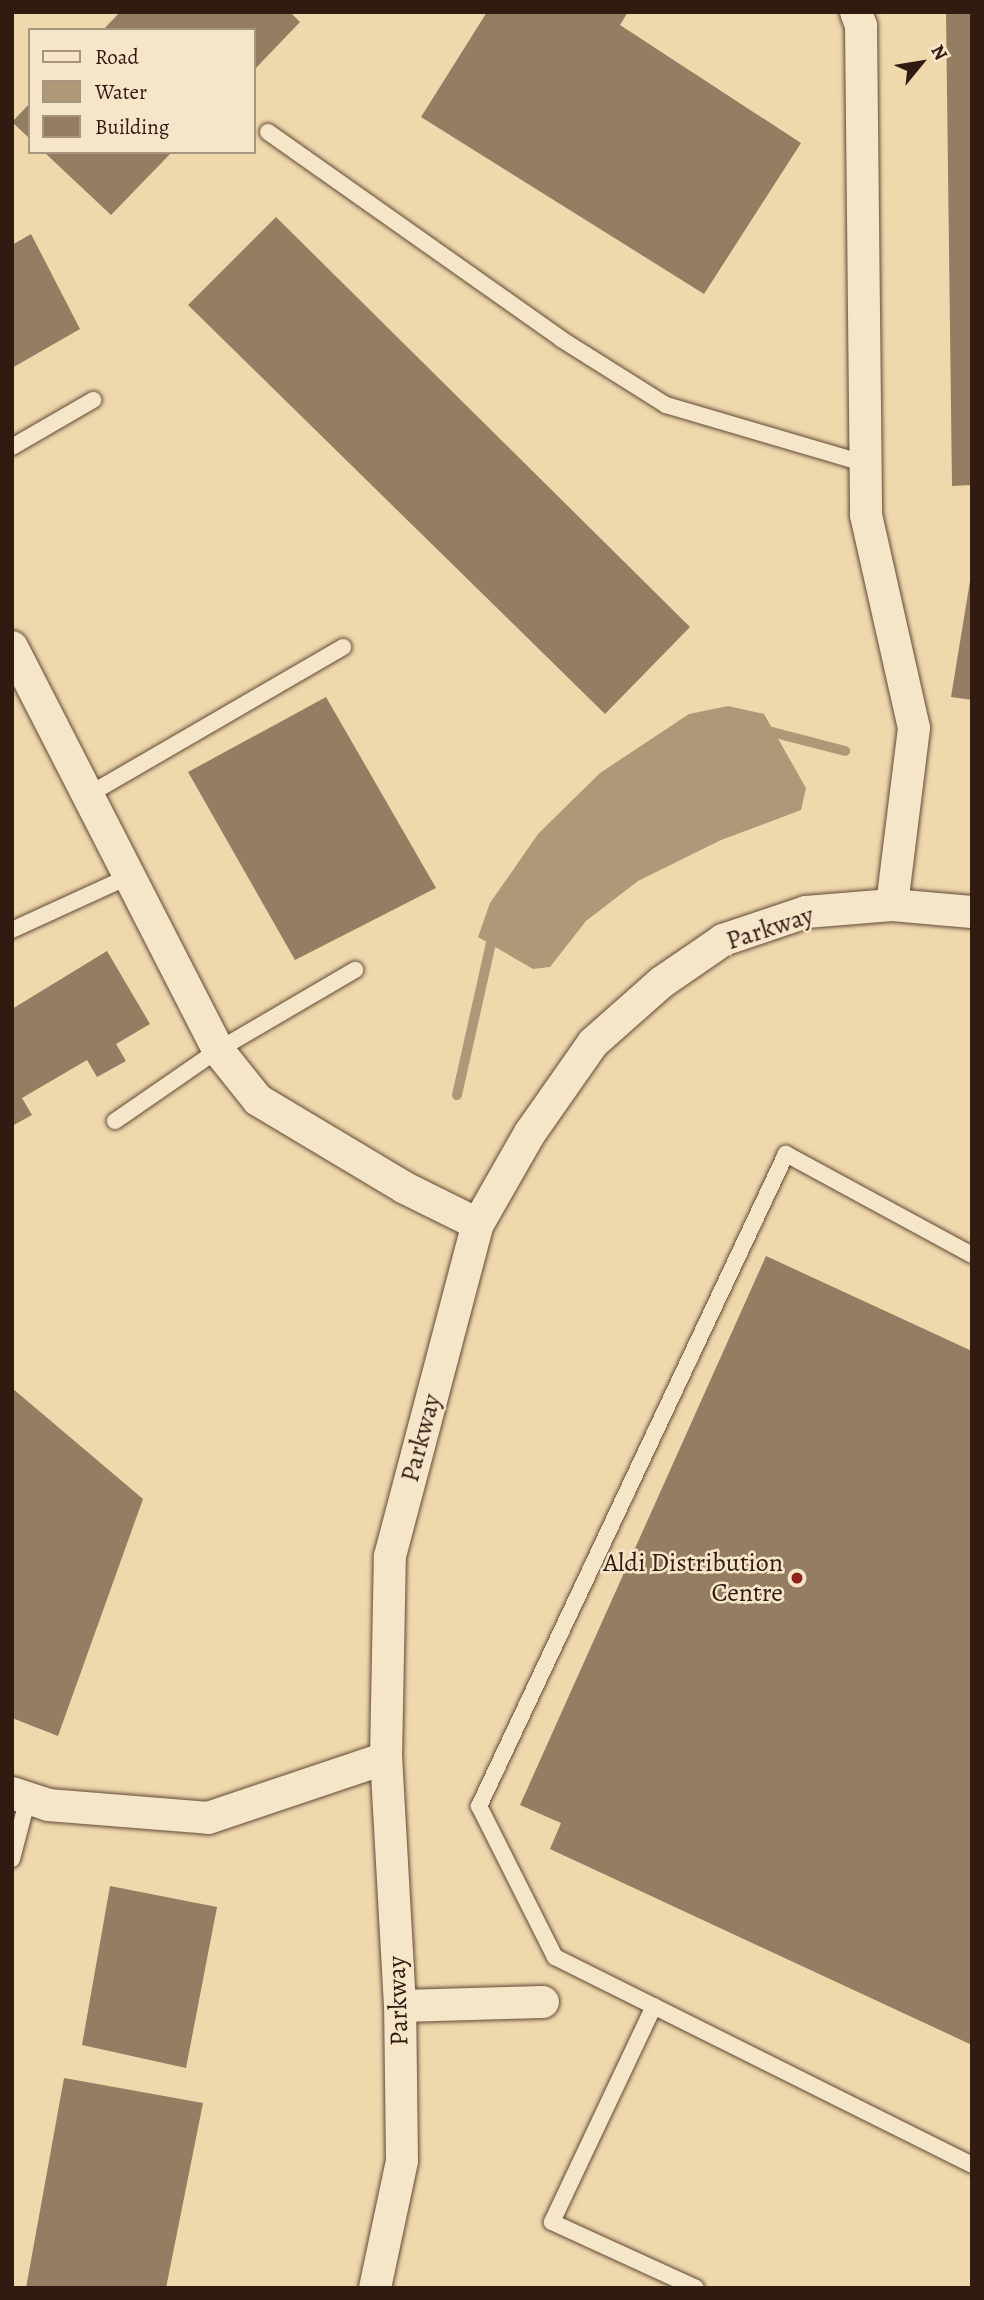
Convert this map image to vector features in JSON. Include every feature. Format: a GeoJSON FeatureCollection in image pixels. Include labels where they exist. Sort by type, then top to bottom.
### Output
{"type":"FeatureCollection","features":[{"type":"Feature","properties":{"kind":"street"},"geometry":{"type":"LineString","coordinates":[[856,12],[861,26],[866,515],[914,728],[892,905]]}},
{"type":"Feature","properties":{"kind":"street"},"geometry":{"type":"LineString","coordinates":[[12,647],[218,1051],[258,1100],[405,1188],[478,1224]]}},
{"type":"Feature","properties":{"kind":"street","name":"Parkway"},"geometry":{"type":"LineString","coordinates":[[375,2288],[401,2161],[400,2006],[386,1758],[390,1556],[478,1224],[530,1133],[593,1043],[662,982],[723,940],[806,912],[892,905],[972,912]]}},
{"type":"Feature","properties":{"kind":"street"},"geometry":{"type":"LineString","coordinates":[[20,1796],[62,1806],[208,1818],[386,1758]]}},
{"type":"Feature","properties":{"kind":"street"},"geometry":{"type":"LineString","coordinates":[[400,2006],[543,2001]]}},
{"type":"Feature","properties":{"kind":"lane"},"geometry":{"type":"LineString","coordinates":[[268,132],[561,339],[666,405],[867,464]]}},
{"type":"Feature","properties":{"kind":"lane"},"geometry":{"type":"LineString","coordinates":[[12,447],[93,400]]}},
{"type":"Feature","properties":{"kind":"lane"},"geometry":{"type":"LineString","coordinates":[[88,795],[343,647]]}},
{"type":"Feature","properties":{"kind":"lane"},"geometry":{"type":"LineString","coordinates":[[12,930],[130,876]]}},
{"type":"Feature","properties":{"kind":"lane"},"geometry":{"type":"LineString","coordinates":[[115,1121],[218,1051],[355,970]]}},
{"type":"Feature","properties":{"kind":"lane"},"geometry":{"type":"LineString","coordinates":[[972,1255],[786,1154],[479,1806],[555,1957],[972,2165]]}},
{"type":"Feature","properties":{"kind":"lane"},"geometry":{"type":"LineString","coordinates":[[12,1859],[20,1796]]}},
{"type":"Feature","properties":{"kind":"lane"},"geometry":{"type":"LineString","coordinates":[[654,2006],[552,2222],[696,2288]]}},
{"type":"Feature","properties":{"kind":"water"},"geometry":{"type":"Polygon","coordinates":[[[728,706],[764,714],[806,788],[801,810],[721,840],[638,881],[586,921],[550,967],[533,969],[478,937],[490,903],[538,834],[600,773],[689,714],[728,706]]]}},
{"type":"Feature","properties":{"kind":"building"},"geometry":{"type":"Polygon","coordinates":[[[120,12],[290,12],[300,22],[256,68],[256,28],[105,28],[120,12]]]}},
{"type":"Feature","properties":{"kind":"building"},"geometry":{"type":"Polygon","coordinates":[[[487,12],[628,12],[620,25],[801,143],[704,294],[421,117],[487,12]]]}},
{"type":"Feature","properties":{"kind":"building"},"geometry":{"type":"Polygon","coordinates":[[[946,12],[972,12],[972,485],[952,486],[946,12]]]}},
{"type":"Feature","properties":{"kind":"building"},"geometry":{"type":"Polygon","coordinates":[[[28,105],[28,137],[12,122],[28,105]]]}},
{"type":"Feature","properties":{"kind":"building"},"geometry":{"type":"Polygon","coordinates":[[[46,154],[170,154],[111,215],[46,154]]]}},
{"type":"Feature","properties":{"kind":"building"},"geometry":{"type":"Polygon","coordinates":[[[276,217],[690,627],[605,714],[188,305],[276,217]]]}},
{"type":"Feature","properties":{"kind":"building"},"geometry":{"type":"Polygon","coordinates":[[[31,234],[80,329],[12,368],[12,245],[31,234]]]}},
{"type":"Feature","properties":{"kind":"building"},"geometry":{"type":"Polygon","coordinates":[[[972,581],[972,700],[951,697],[972,581]]]}},
{"type":"Feature","properties":{"kind":"building"},"geometry":{"type":"Polygon","coordinates":[[[326,697],[436,888],[295,960],[188,772],[326,697]]]}},
{"type":"Feature","properties":{"kind":"building"},"geometry":{"type":"Polygon","coordinates":[[[107,951],[150,1024],[116,1044],[126,1061],[97,1077],[87,1060],[22,1098],[32,1115],[12,1126],[12,1009],[107,951]]]}},
{"type":"Feature","properties":{"kind":"building","name":"Aldi Distribution Centre"},"geometry":{"type":"Polygon","coordinates":[[[766,1256],[972,1351],[972,2045],[550,1849],[561,1823],[520,1805],[766,1256]]]}},
{"type":"Feature","properties":{"kind":"building"},"geometry":{"type":"Polygon","coordinates":[[[12,1388],[143,1499],[58,1736],[12,1718],[12,1388]]]}},
{"type":"Feature","properties":{"kind":"building"},"geometry":{"type":"Polygon","coordinates":[[[110,1886],[217,1907],[186,2068],[82,2045],[110,1886]]]}},
{"type":"Feature","properties":{"kind":"building"},"geometry":{"type":"Polygon","coordinates":[[[64,2078],[203,2103],[166,2288],[26,2288],[64,2078]]]}},
{"type":"Feature","properties":{"kind":"waterway"},"geometry":{"type":"LineString","coordinates":[[760,729],[845,751]]}},
{"type":"Feature","properties":{"kind":"waterway"},"geometry":{"type":"LineString","coordinates":[[457,1095],[494,930]]}},
{"type":"Feature","properties":{"kind":"place","name":"Aldi Distribution Centre"},"geometry":{"type":"Point","coordinates":[797,1578]}}]}
